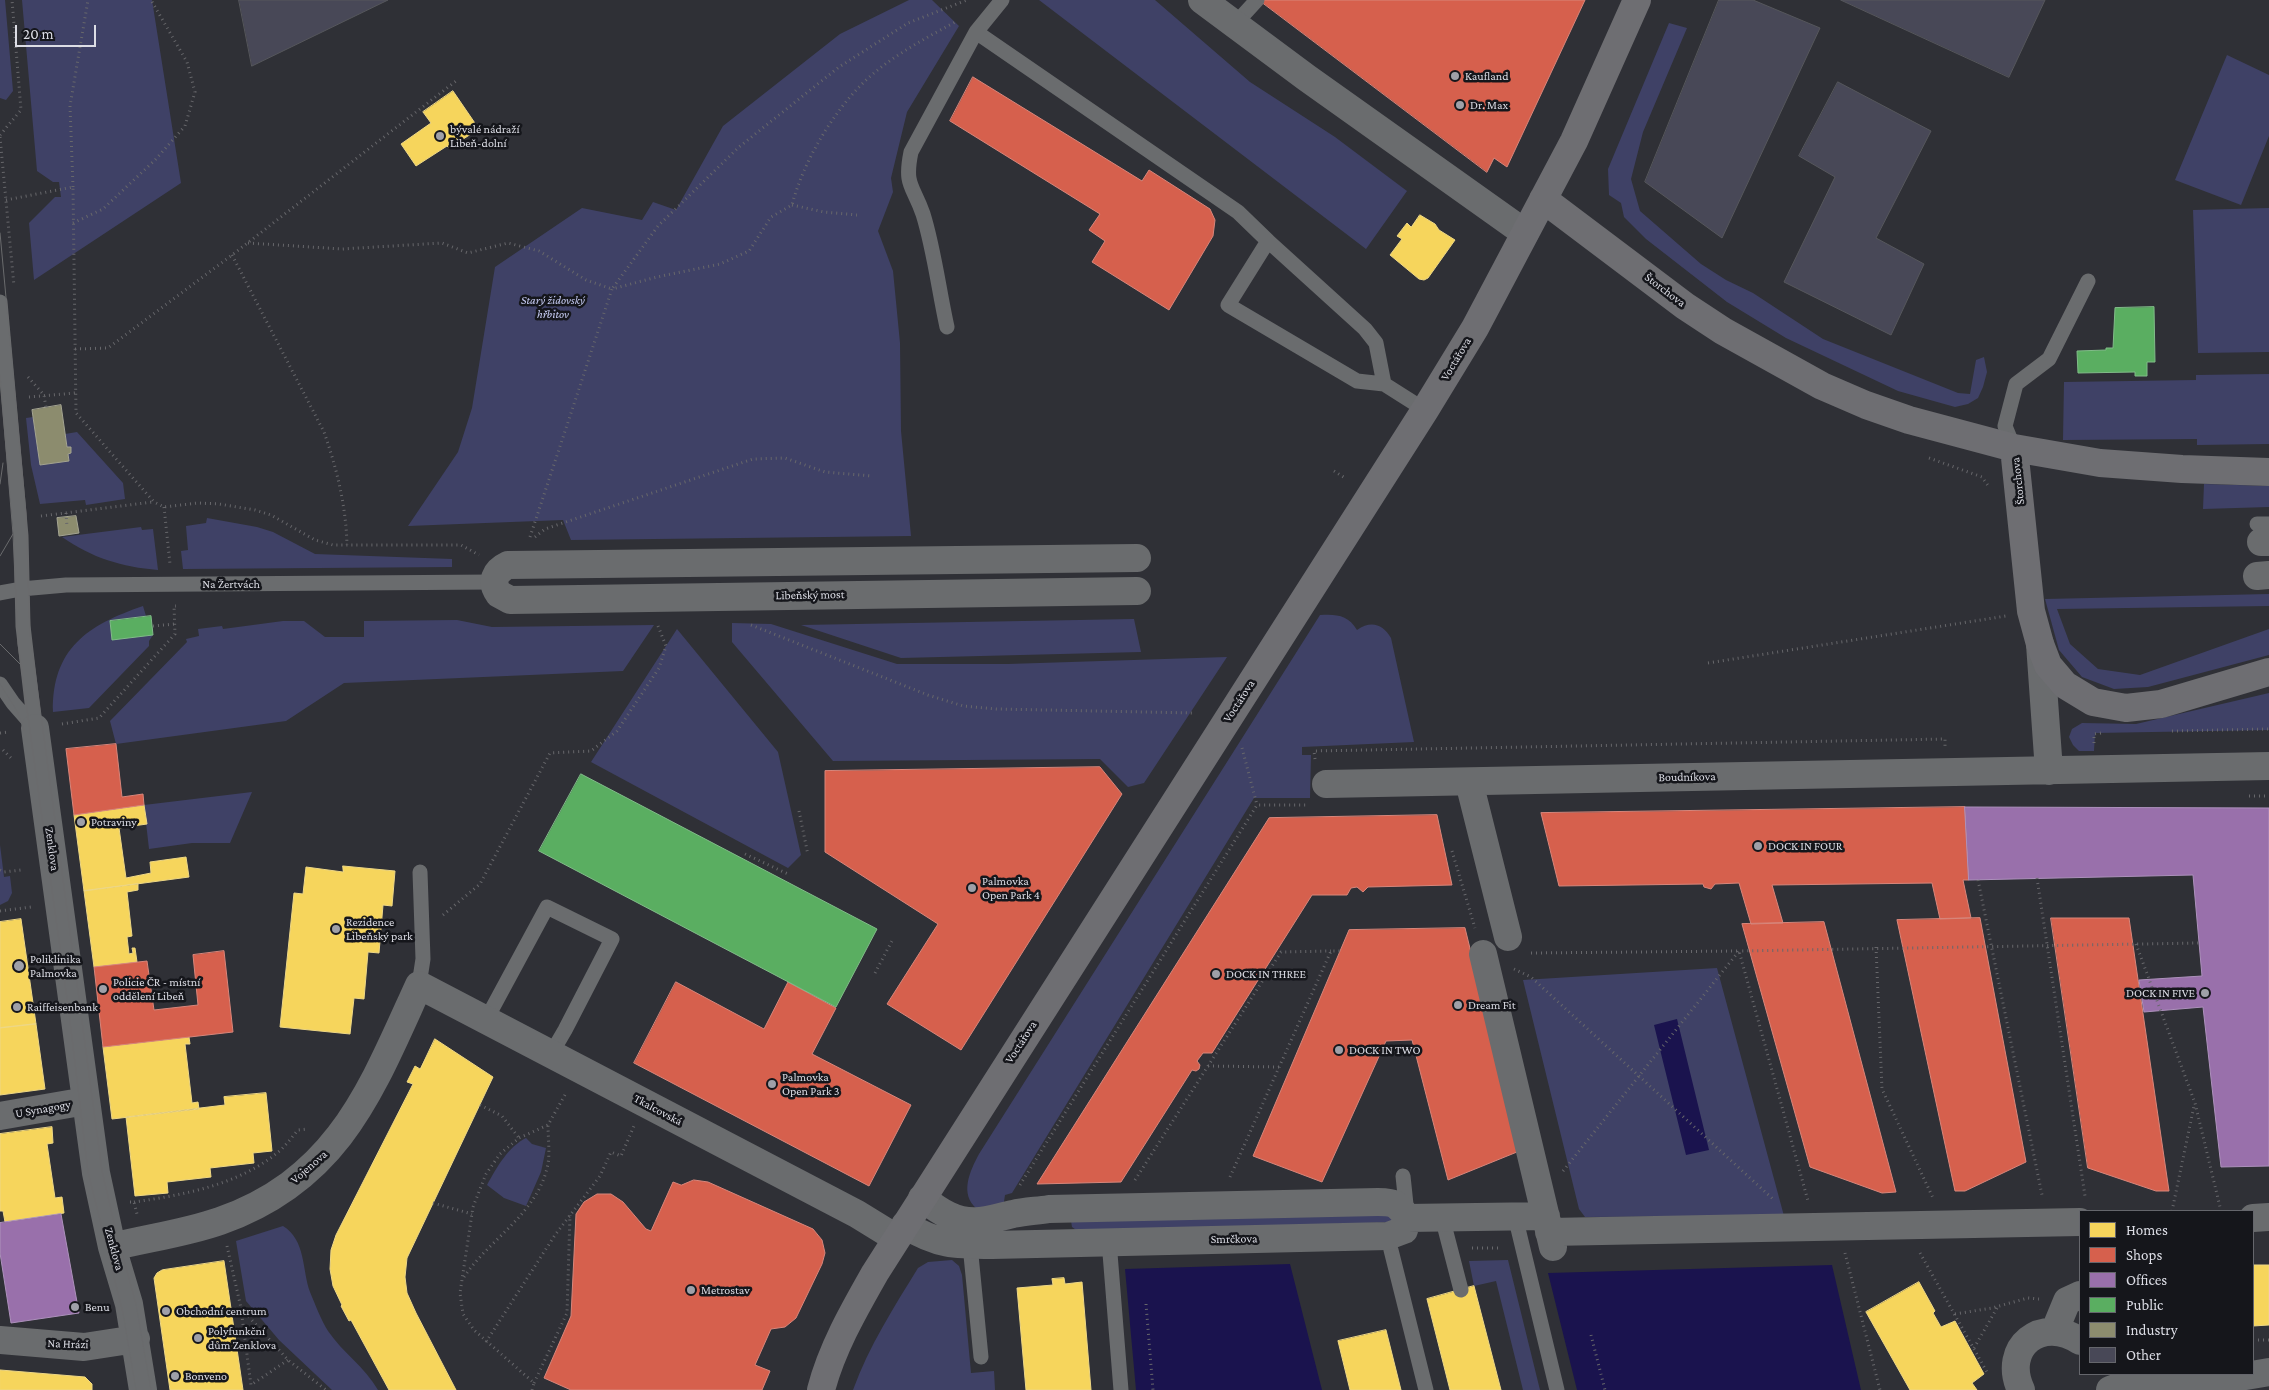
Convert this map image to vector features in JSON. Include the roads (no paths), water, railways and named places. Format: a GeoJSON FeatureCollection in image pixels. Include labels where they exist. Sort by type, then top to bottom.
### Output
{"type":"FeatureCollection","features":[{"type":"Feature","properties":{"kind":"main road","name":"Voctářova"},"geometry":{"type":"LineString","coordinates":[[821,1390],[833,1354],[848,1320],[900,1232],[1425,410],[1475,328],[1574,141],[1637,0]]}},
{"type":"Feature","properties":{"kind":"main road","name":"Štorchova"},"geometry":{"type":"LineString","coordinates":[[1543,199],[1685,306],[1765,356],[1822,386],[1866,405],[1909,420],[2014,448],[2031,612],[2040,644]]}},
{"type":"Feature","properties":{"kind":"main road"},"geometry":{"type":"LineString","coordinates":[[2014,448],[2100,463],[2182,469],[2269,472]]}},
{"type":"Feature","properties":{"kind":"main road"},"geometry":{"type":"LineString","coordinates":[[2040,644],[2048,665],[2065,685],[2093,702],[2126,708],[2161,704],[2269,672]]}},
{"type":"Feature","properties":{"kind":"street"},"geometry":{"type":"LineString","coordinates":[[1202,0],[1307,78],[1525,233]]}},
{"type":"Feature","properties":{"kind":"street"},"geometry":{"type":"LineString","coordinates":[[494,582],[495,576],[501,568],[508,565],[1132,558]]}},
{"type":"Feature","properties":{"kind":"street","name":"Libeňský most"},"geometry":{"type":"LineString","coordinates":[[494,582],[499,594],[510,600],[1131,591]]}},
{"type":"Feature","properties":{"kind":"street","name":"Štorchova"},"geometry":{"type":"LineString","coordinates":[[2040,644],[2049,771]]}},
{"type":"Feature","properties":{"kind":"street","name":"Zenklova"},"geometry":{"type":"LineString","coordinates":[[45,727],[86,1100],[96,1173],[112,1247],[129,1304],[143,1390]]}},
{"type":"Feature","properties":{"kind":"street"},"geometry":{"type":"LineString","coordinates":[[2049,771],[2269,766]]}},
{"type":"Feature","properties":{"kind":"street","name":"Boudníkova"},"geometry":{"type":"LineString","coordinates":[[1321,794],[1469,782],[2049,771]]}},
{"type":"Feature","properties":{"kind":"street"},"geometry":{"type":"LineString","coordinates":[[1469,782],[1508,937]]}},
{"type":"Feature","properties":{"kind":"street"},"geometry":{"type":"LineString","coordinates":[[1483,954],[1549,1232]]}},
{"type":"Feature","properties":{"kind":"street","name":"Tkalcovská"},"geometry":{"type":"LineString","coordinates":[[419,985],[857,1214],[900,1232]]}},
{"type":"Feature","properties":{"kind":"street","name":"Vojenova"},"geometry":{"type":"LineString","coordinates":[[112,1247],[218,1222],[246,1211],[271,1198],[301,1177],[328,1151],[360,1108],[419,985]]}},
{"type":"Feature","properties":{"kind":"street","name":"U Synagogy"},"geometry":{"type":"LineString","coordinates":[[0,1116],[86,1100]]}},
{"type":"Feature","properties":{"kind":"street"},"geometry":{"type":"LineString","coordinates":[[922,1198],[948,1215],[962,1220],[976,1221],[991,1221],[1014,1214],[1049,1209],[1392,1202],[1400,1208],[1407,1218],[1515,1216],[1549,1232],[2048,1223],[2079,1213]]}},
{"type":"Feature","properties":{"kind":"street"},"geometry":{"type":"LineString","coordinates":[[1049,1209],[1050,1243]]}},
{"type":"Feature","properties":{"kind":"street","name":"Smrčkova"},"geometry":{"type":"LineString","coordinates":[[900,1232],[939,1242],[970,1245],[1388,1236],[1404,1230],[1407,1218]]}},
{"type":"Feature","properties":{"kind":"street"},"geometry":{"type":"LineString","coordinates":[[2254,1218],[2269,1218]]}},
{"type":"Feature","properties":{"kind":"street"},"geometry":{"type":"LineString","coordinates":[[2055,1330],[2074,1298]]}},
{"type":"Feature","properties":{"kind":"street"},"geometry":{"type":"LineString","coordinates":[[2021,1390],[2015,1369],[2017,1356],[2023,1346],[2032,1338],[2043,1332],[2055,1330],[2068,1333],[2079,1340]]}},
{"type":"Feature","properties":{"kind":"street","name":"Na Hrázi"},"geometry":{"type":"LineString","coordinates":[[0,1340],[84,1347],[136,1340]]}},
{"type":"Feature","properties":{"kind":"street"},"geometry":{"type":"LineString","coordinates":[[2254,1375],[2269,1372]]}},
{"type":"Feature","properties":{"kind":"street"},"geometry":{"type":"LineString","coordinates":[[2110,1390],[2130,1378],[2216,1381],[2251,1375]]}},
{"type":"Feature","properties":{"kind":"lane"},"geometry":{"type":"LineString","coordinates":[[947,327],[922,214],[912,191],[907,172],[911,152],[976,32],[1002,0]]}},
{"type":"Feature","properties":{"kind":"lane"},"geometry":{"type":"LineString","coordinates":[[1235,24],[1258,0]]}},
{"type":"Feature","properties":{"kind":"lane"},"geometry":{"type":"LineString","coordinates":[[976,32],[1238,212],[1365,329],[1376,343],[1384,384]]}},
{"type":"Feature","properties":{"kind":"lane"},"geometry":{"type":"LineString","coordinates":[[1268,241],[1228,305],[1357,381],[1384,384],[1425,410]]}},
{"type":"Feature","properties":{"kind":"lane"},"geometry":{"type":"LineString","coordinates":[[2014,448],[2005,426],[2016,384],[2049,359],[2088,281]]}},
{"type":"Feature","properties":{"kind":"lane","name":"Zenklova"},"geometry":{"type":"LineString","coordinates":[[0,302],[19,518],[23,626],[45,727]]}},
{"type":"Feature","properties":{"kind":"lane"},"geometry":{"type":"LineString","coordinates":[[1131,591],[1132,558]]}},
{"type":"Feature","properties":{"kind":"lane","name":"Na Žertvách"},"geometry":{"type":"LineString","coordinates":[[0,593],[22,588],[66,585],[494,582]]}},
{"type":"Feature","properties":{"kind":"lane"},"geometry":{"type":"LineString","coordinates":[[0,684],[13,703],[45,727]]}},
{"type":"Feature","properties":{"kind":"lane"},"geometry":{"type":"LineString","coordinates":[[419,985],[423,959],[420,872]]}},
{"type":"Feature","properties":{"kind":"lane"},"geometry":{"type":"LineString","coordinates":[[486,1020],[547,907],[612,939],[551,1054]]}},
{"type":"Feature","properties":{"kind":"lane"},"geometry":{"type":"LineString","coordinates":[[1403,1176],[1407,1218]]}},
{"type":"Feature","properties":{"kind":"lane"},"geometry":{"type":"LineString","coordinates":[[1515,1216],[1557,1390]]}},
{"type":"Feature","properties":{"kind":"lane"},"geometry":{"type":"LineString","coordinates":[[1442,1217],[1462,1290]]}},
{"type":"Feature","properties":{"kind":"lane"},"geometry":{"type":"LineString","coordinates":[[1109,1241],[1121,1390]]}},
{"type":"Feature","properties":{"kind":"lane"},"geometry":{"type":"LineString","coordinates":[[970,1245],[981,1357]]}},
{"type":"Feature","properties":{"kind":"lane"},"geometry":{"type":"LineString","coordinates":[[1391,1250],[1426,1390]]}},
{"type":"Feature","properties":{"kind":"tram line"},"geometry":{"type":"LineString","coordinates":[[0,233],[26,513],[30,633],[102,1171],[136,1304],[151,1390]]}},
{"type":"Feature","properties":{"kind":"tram line"},"geometry":{"type":"LineString","coordinates":[[0,375],[13,534],[18,644],[69,1013],[88,1172],[123,1313],[136,1390]]}},
{"type":"Feature","properties":{"kind":"tram line"},"geometry":{"type":"LineString","coordinates":[[0,484],[3,463]]}},
{"type":"Feature","properties":{"kind":"tram line"},"geometry":{"type":"LineString","coordinates":[[0,556],[13,534]]}},
{"type":"Feature","properties":{"kind":"tram line"},"geometry":{"type":"LineString","coordinates":[[0,644],[22,666]]}},
{"type":"Feature","properties":{"kind":"tram line"},"geometry":{"type":"LineString","coordinates":[[0,684],[17,711],[24,730]]}},
{"type":"Feature","properties":{"kind":"place","name":"Kaufland"},"geometry":{"type":"Point","coordinates":[1455,76]}},
{"type":"Feature","properties":{"kind":"place","name":"Dr. Max"},"geometry":{"type":"Point","coordinates":[1460,105]}},
{"type":"Feature","properties":{"kind":"place","name":"bývalé nádraží Libeň-dolní"},"geometry":{"type":"Point","coordinates":[440,136]}},
{"type":"Feature","properties":{"kind":"place","name":"Potraviny"},"geometry":{"type":"Point","coordinates":[81,822]}},
{"type":"Feature","properties":{"kind":"place","name":"DOCK IN FOUR"},"geometry":{"type":"Point","coordinates":[1758,846]}},
{"type":"Feature","properties":{"kind":"place","name":"Palmovka Open Park 4"},"geometry":{"type":"Point","coordinates":[972,888]}},
{"type":"Feature","properties":{"kind":"place","name":"Rezidence Libeňský park"},"geometry":{"type":"Point","coordinates":[336,929]}},
{"type":"Feature","properties":{"kind":"place","name":"Poliklinika Palmovka"},"geometry":{"type":"Point","coordinates":[19,966]}},
{"type":"Feature","properties":{"kind":"place","name":"DOCK IN THREE"},"geometry":{"type":"Point","coordinates":[1216,974]}},
{"type":"Feature","properties":{"kind":"place","name":"Policie ČR - místní oddělení Libeň"},"geometry":{"type":"Point","coordinates":[103,989]}},
{"type":"Feature","properties":{"kind":"place","name":"DOCK IN FIVE"},"geometry":{"type":"Point","coordinates":[2205,993]}},
{"type":"Feature","properties":{"kind":"place","name":"Dream Fit"},"geometry":{"type":"Point","coordinates":[1458,1005]}},
{"type":"Feature","properties":{"kind":"place","name":"Raiffeisenbank"},"geometry":{"type":"Point","coordinates":[17,1007]}},
{"type":"Feature","properties":{"kind":"place","name":"DOCK IN TWO"},"geometry":{"type":"Point","coordinates":[1339,1050]}},
{"type":"Feature","properties":{"kind":"place","name":"Palmovka Open Park 3"},"geometry":{"type":"Point","coordinates":[772,1084]}},
{"type":"Feature","properties":{"kind":"place","name":"Metrostav"},"geometry":{"type":"Point","coordinates":[691,1290]}},
{"type":"Feature","properties":{"kind":"place","name":"Benu"},"geometry":{"type":"Point","coordinates":[75,1307]}},
{"type":"Feature","properties":{"kind":"place","name":"Obchodní centrum"},"geometry":{"type":"Point","coordinates":[166,1311]}},
{"type":"Feature","properties":{"kind":"place","name":"Polyfunkční dům Zenklova"},"geometry":{"type":"Point","coordinates":[198,1338]}},
{"type":"Feature","properties":{"kind":"place","name":"Bonveno"},"geometry":{"type":"Point","coordinates":[175,1376]}},
{"type":"Feature","properties":{"kind":"park label","name":"Starý židovský hřbitov"},"geometry":{"type":"Point","coordinates":[553,307]}}]}
